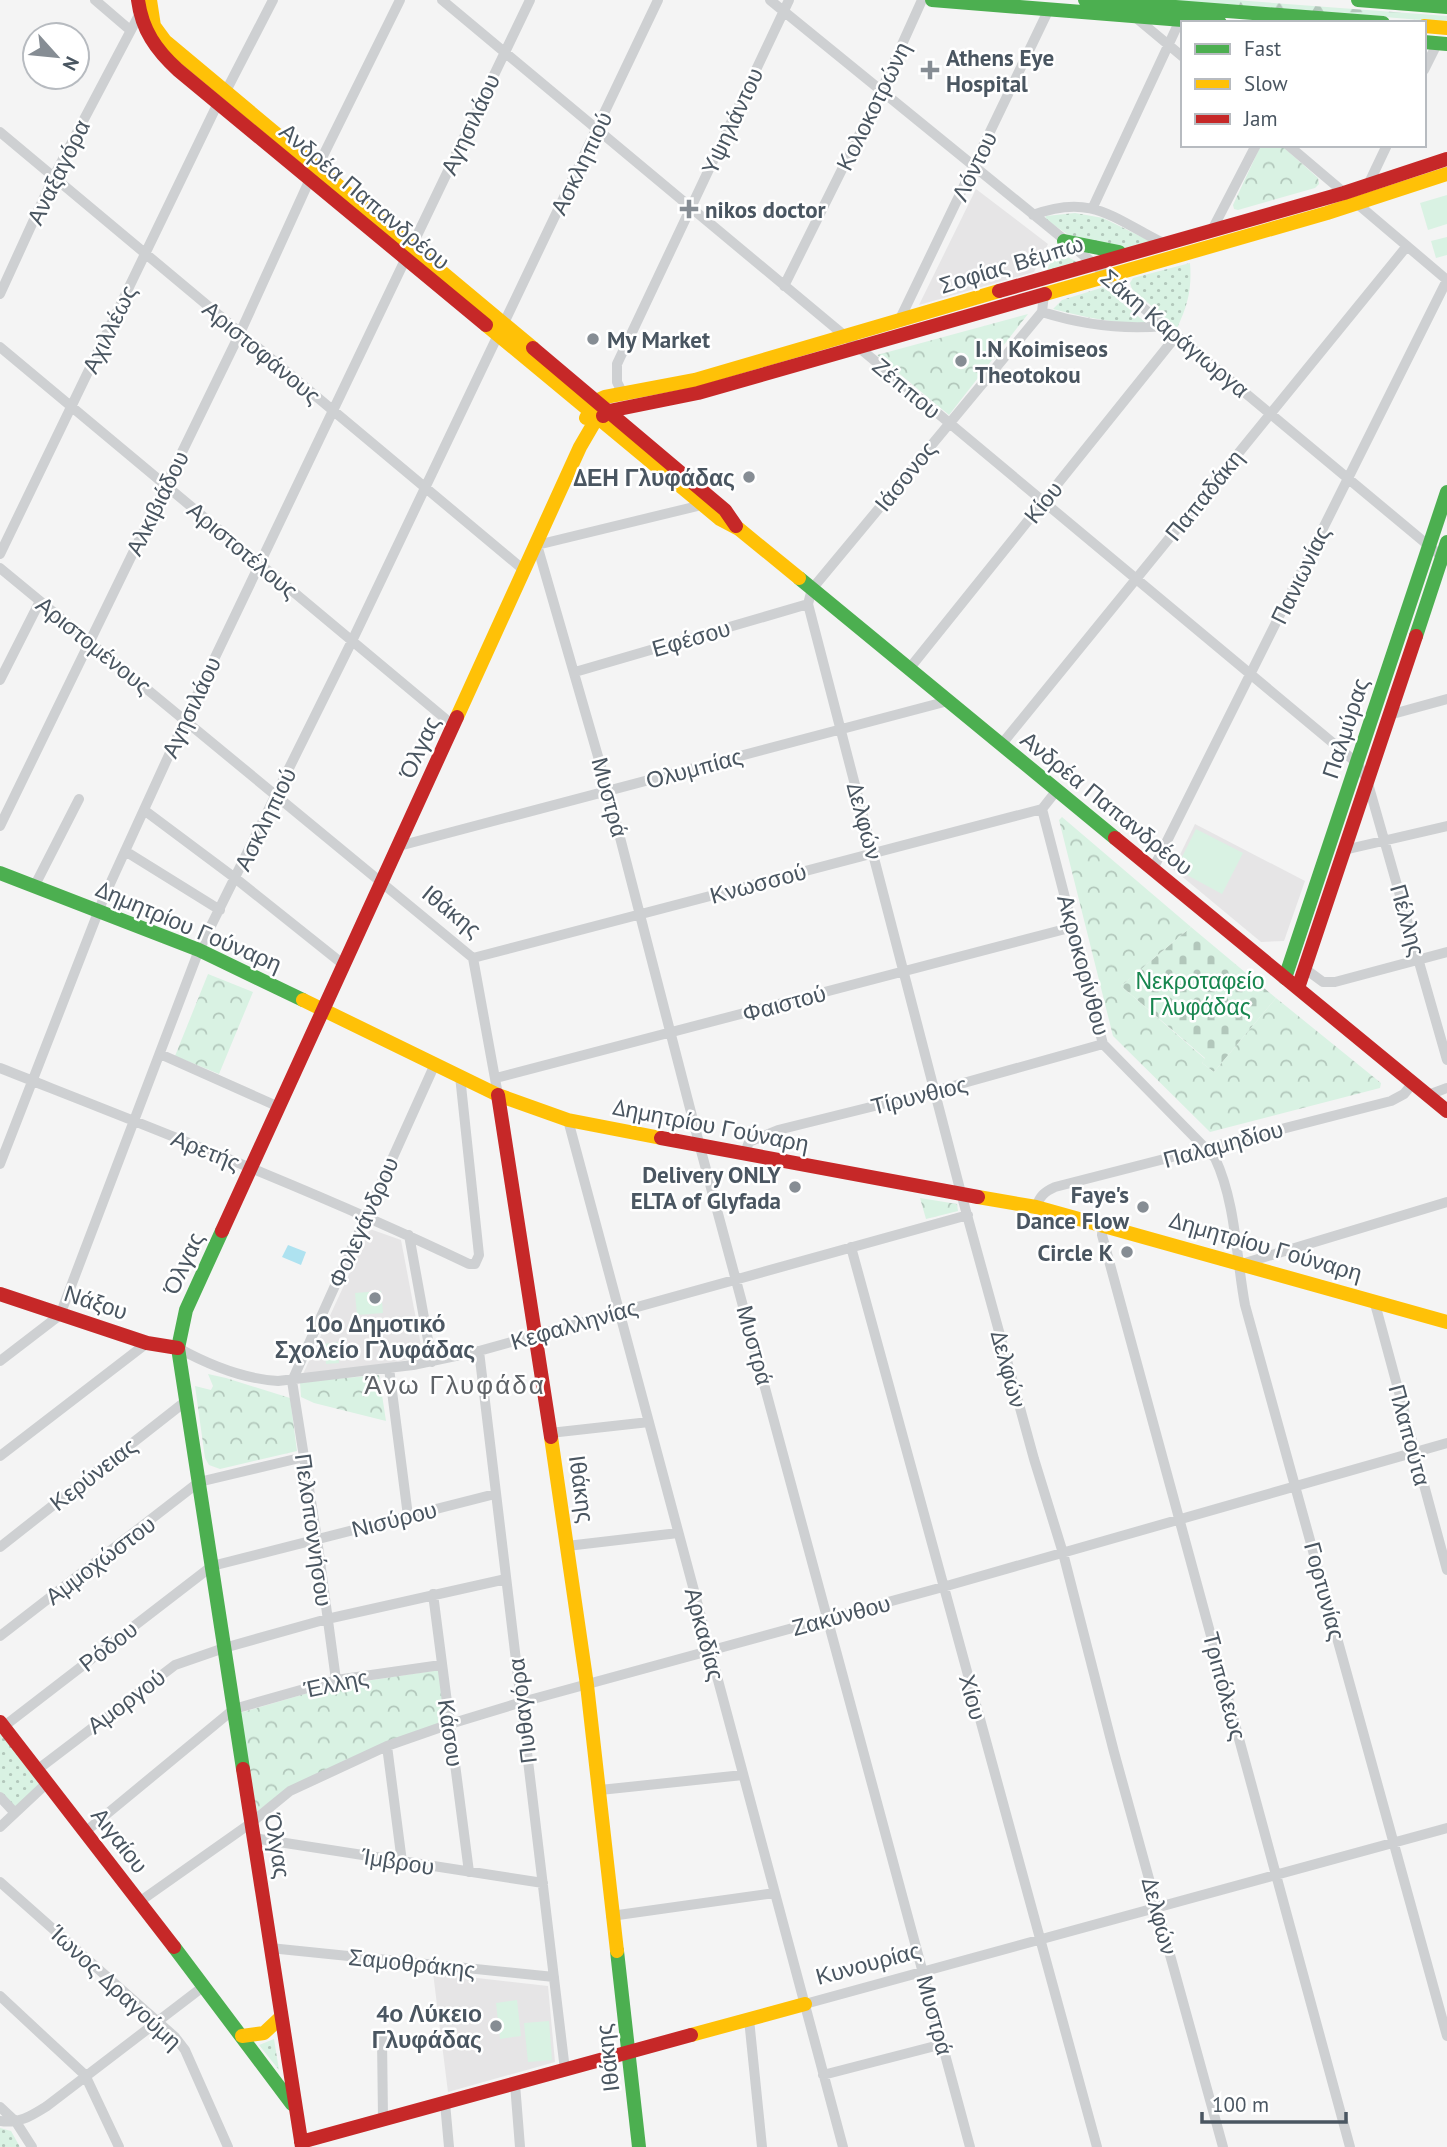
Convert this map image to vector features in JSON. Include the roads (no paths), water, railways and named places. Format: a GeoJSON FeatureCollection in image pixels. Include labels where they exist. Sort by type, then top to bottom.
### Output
{"type":"FeatureCollection","features":[{"type":"Feature","properties":{"kind":"main road","name":"Ανδρέα Παπανδρέου"},"geometry":{"type":"LineString","coordinates":[[150,0],[154,26],[158,33],[222,98]]}},
{"type":"Feature","properties":{"kind":"main road"},"geometry":{"type":"LineString","coordinates":[[932,0],[1194,21]]}},
{"type":"Feature","properties":{"kind":"main road"},"geometry":{"type":"LineString","coordinates":[[1085,0],[1357,21]]}},
{"type":"Feature","properties":{"kind":"main road"},"geometry":{"type":"LineString","coordinates":[[1358,0],[1447,7]]}},
{"type":"Feature","properties":{"kind":"main road","name":"Ανδρέα Παπανδρέου"},"geometry":{"type":"LineString","coordinates":[[138,7],[147,37],[153,46],[222,98],[598,410],[725,510],[739,530],[810,597],[909,669],[1447,1111]]}},
{"type":"Feature","properties":{"kind":"main road"},"geometry":{"type":"LineString","coordinates":[[1426,26],[1447,28]]}},
{"type":"Feature","properties":{"kind":"main road","name":"Σοφίας Βέμπω"},"geometry":{"type":"LineString","coordinates":[[598,410],[623,394],[695,380],[847,337],[1093,263],[1344,193],[1447,159]]}},
{"type":"Feature","properties":{"kind":"main road","name":"Σοφίας Βέμπω"},"geometry":{"type":"LineString","coordinates":[[598,410],[698,393],[1107,276],[1447,174]]}},
{"type":"Feature","properties":{"kind":"main road"},"geometry":{"type":"LineString","coordinates":[[1064,240],[1101,250],[1130,253]]}},
{"type":"Feature","properties":{"kind":"main road","name":"Ανδρέα Παπανδρέου"},"geometry":{"type":"LineString","coordinates":[[598,410],[702,505],[739,530]]}},
{"type":"Feature","properties":{"kind":"main road","name":"Όλγας"},"geometry":{"type":"LineString","coordinates":[[301,2145],[178,1348],[180,1331],[186,1310],[537,545],[573,464],[579,436],[598,410]]}},
{"type":"Feature","properties":{"kind":"main road","name":"Παλμύρας"},"geometry":{"type":"LineString","coordinates":[[1285,978],[1447,492]]}},
{"type":"Feature","properties":{"kind":"main road","name":"Παλμύρας"},"geometry":{"type":"LineString","coordinates":[[1298,988],[1444,560],[1447,542]]}},
{"type":"Feature","properties":{"kind":"main road","name":"Δημητρίου Γούναρη"},"geometry":{"type":"LineString","coordinates":[[0,873],[199,950],[498,1095],[568,1120],[700,1147],[1036,1207],[1242,1262],[1447,1322]]}},
{"type":"Feature","properties":{"kind":"main road","name":"Ιθάκης"},"geometry":{"type":"LineString","coordinates":[[498,1095],[587,1685],[639,2147]]}},
{"type":"Feature","properties":{"kind":"main road","name":"Νάξου"},"geometry":{"type":"LineString","coordinates":[[0,1294],[147,1343],[178,1348]]}},
{"type":"Feature","properties":{"kind":"main road","name":"Αιγαίου"},"geometry":{"type":"LineString","coordinates":[[2,1724],[295,2108]]}},
{"type":"Feature","properties":{"kind":"main road","name":"Κυνουρίας"},"geometry":{"type":"LineString","coordinates":[[301,2145],[383,2119],[804,2004]]}},
{"type":"Feature","properties":{"kind":"main road"},"geometry":{"type":"LineString","coordinates":[[242,2036],[261,2036],[281,2017]]}},
{"type":"Feature","properties":{"kind":"street"},"geometry":{"type":"LineString","coordinates":[[94,0],[130,30]]}},
{"type":"Feature","properties":{"kind":"street","name":"Αχιλλέως"},"geometry":{"type":"LineString","coordinates":[[0,554],[145,254],[273,0]]}},
{"type":"Feature","properties":{"kind":"street","name":"Αλκιβιάδου"},"geometry":{"type":"LineString","coordinates":[[0,826],[400,0]]}},
{"type":"Feature","properties":{"kind":"street","name":"Ζέππου"},"geometry":{"type":"LineString","coordinates":[[442,0],[1357,763],[1367,780]]}},
{"type":"Feature","properties":{"kind":"street","name":"Αγησιλάου"},"geometry":{"type":"LineString","coordinates":[[0,1164],[98,911],[125,851],[259,564],[530,0]]}},
{"type":"Feature","properties":{"kind":"street","name":"Ασκληπιού"},"geometry":{"type":"LineString","coordinates":[[60,1315],[199,950],[426,488],[658,0]]}},
{"type":"Feature","properties":{"kind":"street","name":"Σάκη Καράγιωργα"},"geometry":{"type":"LineString","coordinates":[[770,0],[1093,263],[1164,326],[1444,560]]}},
{"type":"Feature","properties":{"kind":"street","name":"Υψηλάντου"},"geometry":{"type":"LineString","coordinates":[[623,394],[617,382],[617,364],[789,0]]}},
{"type":"Feature","properties":{"kind":"street","name":"Κολοκοτρώνη"},"geometry":{"type":"LineString","coordinates":[[784,286],[881,91],[922,0]]}},
{"type":"Feature","properties":{"kind":"street","name":"Αναξαγόρα"},"geometry":{"type":"LineString","coordinates":[[0,294],[53,178],[130,30],[138,7]]}},
{"type":"Feature","properties":{"kind":"street","name":"Λόντου"},"geometry":{"type":"LineString","coordinates":[[898,322],[1049,9]]}},
{"type":"Feature","properties":{"kind":"street"},"geometry":{"type":"LineString","coordinates":[[1135,17],[1181,55]]}},
{"type":"Feature","properties":{"kind":"street"},"geometry":{"type":"LineString","coordinates":[[1093,207],[1181,20]]}},
{"type":"Feature","properties":{"kind":"street"},"geometry":{"type":"LineString","coordinates":[[1426,66],[1436,44]]}},
{"type":"Feature","properties":{"kind":"street","name":"Αριστοφάνους"},"geometry":{"type":"LineString","coordinates":[[0,132],[524,571]]}},
{"type":"Feature","properties":{"kind":"street"},"geometry":{"type":"LineString","coordinates":[[1212,230],[1255,147]]}},
{"type":"Feature","properties":{"kind":"street"},"geometry":{"type":"LineString","coordinates":[[1290,147],[1447,280]]}},
{"type":"Feature","properties":{"kind":"street"},"geometry":{"type":"LineString","coordinates":[[1368,185],[1386,147]]}},
{"type":"Feature","properties":{"kind":"street"},"geometry":{"type":"LineString","coordinates":[[1033,215],[1064,206],[1093,207],[1163,243]]}},
{"type":"Feature","properties":{"kind":"street","name":"Παπαδάκη"},"geometry":{"type":"LineString","coordinates":[[1001,745],[1407,246]]}},
{"type":"Feature","properties":{"kind":"street","name":"Πανιωνίας"},"geometry":{"type":"LineString","coordinates":[[1153,869],[1447,280]]}},
{"type":"Feature","properties":{"kind":"street"},"geometry":{"type":"LineString","coordinates":[[1044,294],[1042,312],[1094,326],[1164,326]]}},
{"type":"Feature","properties":{"kind":"street","name":"Ιάσονος"},"geometry":{"type":"LineString","coordinates":[[810,597],[948,423],[1042,312]]}},
{"type":"Feature","properties":{"kind":"street","name":"Κίου"},"geometry":{"type":"LineString","coordinates":[[909,669],[1177,335]]}},
{"type":"Feature","properties":{"kind":"street","name":"Αριστοτέλους"},"geometry":{"type":"LineString","coordinates":[[0,347],[454,726]]}},
{"type":"Feature","properties":{"kind":"street"},"geometry":{"type":"LineString","coordinates":[[537,545],[702,505]]}},
{"type":"Feature","properties":{"kind":"street","name":"Μυστρά"},"geometry":{"type":"LineString","coordinates":[[537,545],[608,791],[700,1147],[971,2147]]}},
{"type":"Feature","properties":{"kind":"street","name":"Αριστομένους"},"geometry":{"type":"LineString","coordinates":[[0,568],[382,883]]}},
{"type":"Feature","properties":{"kind":"street","name":"Εφέσου"},"geometry":{"type":"LineString","coordinates":[[575,672],[810,597]]}},
{"type":"Feature","properties":{"kind":"street","name":"Δελφών"},"geometry":{"type":"LineString","coordinates":[[810,597],[902,970],[961,1193],[1223,2147]]}},
{"type":"Feature","properties":{"kind":"street"},"geometry":{"type":"LineString","coordinates":[[0,680],[40,601]]}},
{"type":"Feature","properties":{"kind":"street"},"geometry":{"type":"LineString","coordinates":[[1389,715],[1447,699]]}},
{"type":"Feature","properties":{"kind":"street","name":"Ολυμπίας"},"geometry":{"type":"LineString","coordinates":[[399,846],[948,701]]}},
{"type":"Feature","properties":{"kind":"street","name":"Πέλλης"},"geometry":{"type":"LineString","coordinates":[[1367,780],[1447,1060]]}},
{"type":"Feature","properties":{"kind":"street"},"geometry":{"type":"LineString","coordinates":[[1042,809],[1057,790]]}},
{"type":"Feature","properties":{"kind":"street"},"geometry":{"type":"LineString","coordinates":[[34,887],[79,799]]}},
{"type":"Feature","properties":{"kind":"street","name":"Κνωσσού"},"geometry":{"type":"LineString","coordinates":[[473,958],[1042,809]]}},
{"type":"Feature","properties":{"kind":"street","name":"Ακροκορίνθου"},"geometry":{"type":"LineString","coordinates":[[1042,809],[1103,1044],[1206,1149]]}},
{"type":"Feature","properties":{"kind":"street"},"geometry":{"type":"LineString","coordinates":[[144,810],[344,965]]}},
{"type":"Feature","properties":{"kind":"street"},"geometry":{"type":"LineString","coordinates":[[1344,850],[1447,826]]}},
{"type":"Feature","properties":{"kind":"street"},"geometry":{"type":"LineString","coordinates":[[125,851],[220,910]]}},
{"type":"Feature","properties":{"kind":"street","name":"Ιθάκης"},"geometry":{"type":"LineString","coordinates":[[382,883],[473,958],[498,1095]]}},
{"type":"Feature","properties":{"kind":"street","name":"Φαιστού"},"geometry":{"type":"LineString","coordinates":[[496,1078],[1073,927]]}},
{"type":"Feature","properties":{"kind":"street"},"geometry":{"type":"LineString","coordinates":[[1304,968],[1323,982],[1335,982],[1447,952]]}},
{"type":"Feature","properties":{"kind":"street","name":"Τίρυνθιος"},"geometry":{"type":"LineString","coordinates":[[744,1155],[749,1142],[756,1138],[1103,1044]]}},
{"type":"Feature","properties":{"kind":"street"},"geometry":{"type":"LineString","coordinates":[[160,1054],[279,1107]]}},
{"type":"Feature","properties":{"kind":"street","name":"Φολεγάνδρου"},"geometry":{"type":"LineString","coordinates":[[292,1381],[435,1064]]}},
{"type":"Feature","properties":{"kind":"street","name":"Αρετής"},"geometry":{"type":"LineString","coordinates":[[0,1068],[252,1168],[410,1235],[469,1264],[477,1262],[479,1255],[460,1076]]}},
{"type":"Feature","properties":{"kind":"street","name":"Παλαμηδίου"},"geometry":{"type":"LineString","coordinates":[[1036,1207],[1045,1191],[1055,1187],[1391,1101],[1404,1094],[1413,1083]]}},
{"type":"Feature","properties":{"kind":"street"},"geometry":{"type":"LineString","coordinates":[[1428,1095],[1447,1088]]}},
{"type":"Feature","properties":{"kind":"street","name":"Αρκαδίας"},"geometry":{"type":"LineString","coordinates":[[568,1120],[843,2147]]}},
{"type":"Feature","properties":{"kind":"street","name":"Γορτυνίας"},"geometry":{"type":"LineString","coordinates":[[1206,1149],[1220,1170],[1242,1262],[1245,1304],[1447,2036]]}},
{"type":"Feature","properties":{"kind":"street"},"geometry":{"type":"LineString","coordinates":[[1242,1262],[1447,1202]]}},
{"type":"Feature","properties":{"kind":"street","name":"Κεφαλληνίας"},"geometry":{"type":"LineString","coordinates":[[178,1348],[217,1367],[263,1380],[292,1381],[432,1362],[479,1352],[618,1311],[968,1216]]}},
{"type":"Feature","properties":{"kind":"street","name":"Τριπόλεως"},"geometry":{"type":"LineString","coordinates":[[1104,1224],[1102,1235],[1350,2147]]}},
{"type":"Feature","properties":{"kind":"street"},"geometry":{"type":"LineString","coordinates":[[410,1235],[432,1362]]}},
{"type":"Feature","properties":{"kind":"street","name":"Χίου"},"geometry":{"type":"LineString","coordinates":[[851,1247],[1097,2147]]}},
{"type":"Feature","properties":{"kind":"street","name":"Πλαπούτα"},"geometry":{"type":"LineString","coordinates":[[1374,1300],[1447,1570]]}},
{"type":"Feature","properties":{"kind":"street"},"geometry":{"type":"LineString","coordinates":[[0,1361],[60,1315]]}},
{"type":"Feature","properties":{"kind":"street"},"geometry":{"type":"LineString","coordinates":[[0,1456],[147,1343]]}},
{"type":"Feature","properties":{"kind":"street","name":"Πυθαγόρα"},"geometry":{"type":"LineString","coordinates":[[479,1352],[565,2070]]}},
{"type":"Feature","properties":{"kind":"street"},"geometry":{"type":"LineString","coordinates":[[389,1368],[408,1516]]}},
{"type":"Feature","properties":{"kind":"street","name":"Πελοποννήσου"},"geometry":{"type":"LineString","coordinates":[[292,1381],[317,1539],[335,1680]]}},
{"type":"Feature","properties":{"kind":"street","name":"Κερύνειας"},"geometry":{"type":"LineString","coordinates":[[0,1547],[186,1401]]}},
{"type":"Feature","properties":{"kind":"street"},"geometry":{"type":"LineString","coordinates":[[550,1433],[649,1422]]}},
{"type":"Feature","properties":{"kind":"street","name":"Ζακύνθου"},"geometry":{"type":"LineString","coordinates":[[139,1902],[251,1823],[290,1791],[387,1746],[522,1702],[943,1587],[1447,1443]]}},
{"type":"Feature","properties":{"kind":"street"},"geometry":{"type":"LineString","coordinates":[[199,1482],[304,1457]]}},
{"type":"Feature","properties":{"kind":"street","name":"Αμμοχώστου"},"geometry":{"type":"LineString","coordinates":[[0,1636],[199,1482]]}},
{"type":"Feature","properties":{"kind":"street","name":"Νισύρου"},"geometry":{"type":"LineString","coordinates":[[212,1566],[495,1494]]}},
{"type":"Feature","properties":{"kind":"street"},"geometry":{"type":"LineString","coordinates":[[567,1546],[678,1532]]}},
{"type":"Feature","properties":{"kind":"street","name":"Ρόδου"},"geometry":{"type":"LineString","coordinates":[[2,1724],[212,1566]]}},
{"type":"Feature","properties":{"kind":"street","name":"Αμοργού"},"geometry":{"type":"LineString","coordinates":[[37,1770],[175,1665],[327,1619],[506,1579]]}},
{"type":"Feature","properties":{"kind":"street","name":"Κάσου"},"geometry":{"type":"LineString","coordinates":[[433,1594],[470,1872]]}},
{"type":"Feature","properties":{"kind":"street","name":"Έλλης"},"geometry":{"type":"LineString","coordinates":[[233,1709],[335,1680],[441,1665]]}},
{"type":"Feature","properties":{"kind":"street"},"geometry":{"type":"LineString","coordinates":[[85,1832],[233,1709]]}},
{"type":"Feature","properties":{"kind":"street"},"geometry":{"type":"LineString","coordinates":[[387,1746],[402,1862]]}},
{"type":"Feature","properties":{"kind":"street"},"geometry":{"type":"LineString","coordinates":[[600,1790],[743,1775]]}},
{"type":"Feature","properties":{"kind":"street"},"geometry":{"type":"LineString","coordinates":[[0,1827],[47,1783]]}},
{"type":"Feature","properties":{"kind":"street"},"geometry":{"type":"LineString","coordinates":[[0,1797],[15,1813]]}},
{"type":"Feature","properties":{"kind":"street","name":"Κυνουρίας"},"geometry":{"type":"LineString","coordinates":[[804,2004],[1447,1828]]}},
{"type":"Feature","properties":{"kind":"street","name":"Ίμβρου"},"geometry":{"type":"LineString","coordinates":[[253,1838],[543,1883]]}},
{"type":"Feature","properties":{"kind":"street","name":"Ίωνος Δραγούμη"},"geometry":{"type":"LineString","coordinates":[[0,1882],[159,2021],[185,2050],[228,2147]]}},
{"type":"Feature","properties":{"kind":"street"},"geometry":{"type":"LineString","coordinates":[[611,1916],[775,1893]]}},
{"type":"Feature","properties":{"kind":"street","name":"Σαμοθράκης"},"geometry":{"type":"LineString","coordinates":[[270,1948],[554,1977]]}},
{"type":"Feature","properties":{"kind":"street"},"geometry":{"type":"LineString","coordinates":[[0,2120],[16,2122],[47,2106],[85,2074],[204,1986]]}},
{"type":"Feature","properties":{"kind":"street"},"geometry":{"type":"LineString","coordinates":[[0,1996],[85,2074],[119,2147]]}},
{"type":"Feature","properties":{"kind":"street"},"geometry":{"type":"LineString","coordinates":[[750,2019],[762,2147]]}},
{"type":"Feature","properties":{"kind":"street"},"geometry":{"type":"LineString","coordinates":[[382,2038],[383,2119]]}},
{"type":"Feature","properties":{"kind":"street"},"geometry":{"type":"LineString","coordinates":[[823,2075],[943,2044]]}},
{"type":"Feature","properties":{"kind":"street"},"geometry":{"type":"LineString","coordinates":[[515,2084],[520,2147]]}},
{"type":"Feature","properties":{"kind":"street"},"geometry":{"type":"LineString","coordinates":[[444,2103],[449,2147]]}},
{"type":"Feature","properties":{"kind":"street"},"geometry":{"type":"LineString","coordinates":[[0,2106],[16,2122],[32,2147]]}},
{"type":"Feature","properties":{"kind":"water"},"geometry":{"type":"Polygon","coordinates":[[[288,1245],[306,1252],[301,1265],[282,1257],[288,1245]]]}},
{"type":"Feature","properties":{"kind":"place","name":"Athens Eye Hospital"},"geometry":{"type":"Point","coordinates":[930,70]}},
{"type":"Feature","properties":{"kind":"place","name":"nikos doctor"},"geometry":{"type":"Point","coordinates":[689,209]}},
{"type":"Feature","properties":{"kind":"place","name":"My Market"},"geometry":{"type":"Point","coordinates":[593,339]}},
{"type":"Feature","properties":{"kind":"place","name":"I.N Koimiseos Theotokou"},"geometry":{"type":"Point","coordinates":[961,361]}},
{"type":"Feature","properties":{"kind":"place","name":"ΔΕΗ Γλυφάδας"},"geometry":{"type":"Point","coordinates":[749,477]}},
{"type":"Feature","properties":{"kind":"place","name":"Delivery ONLY ELTA of Glyfada"},"geometry":{"type":"Point","coordinates":[795,1187]}},
{"type":"Feature","properties":{"kind":"place","name":"Faye's Dance Flow"},"geometry":{"type":"Point","coordinates":[1143,1207]}},
{"type":"Feature","properties":{"kind":"place","name":"Circle K"},"geometry":{"type":"Point","coordinates":[1127,1252]}},
{"type":"Feature","properties":{"kind":"place","name":"10o Δημοτικό Σχολείο Γλυφάδας"},"geometry":{"type":"Point","coordinates":[375,1298]}},
{"type":"Feature","properties":{"kind":"place","name":"4ο Λύκειο Γλυφάδας"},"geometry":{"type":"Point","coordinates":[496,2026]}},
{"type":"Feature","properties":{"kind":"district","name":"Άνω Γλυφάδα"},"geometry":{"type":"Point","coordinates":[455,1384]}},
{"type":"Feature","properties":{"kind":"park label","name":"Νεκροταφείο Γλυφάδας"},"geometry":{"type":"Point","coordinates":[1200,993]}}]}
